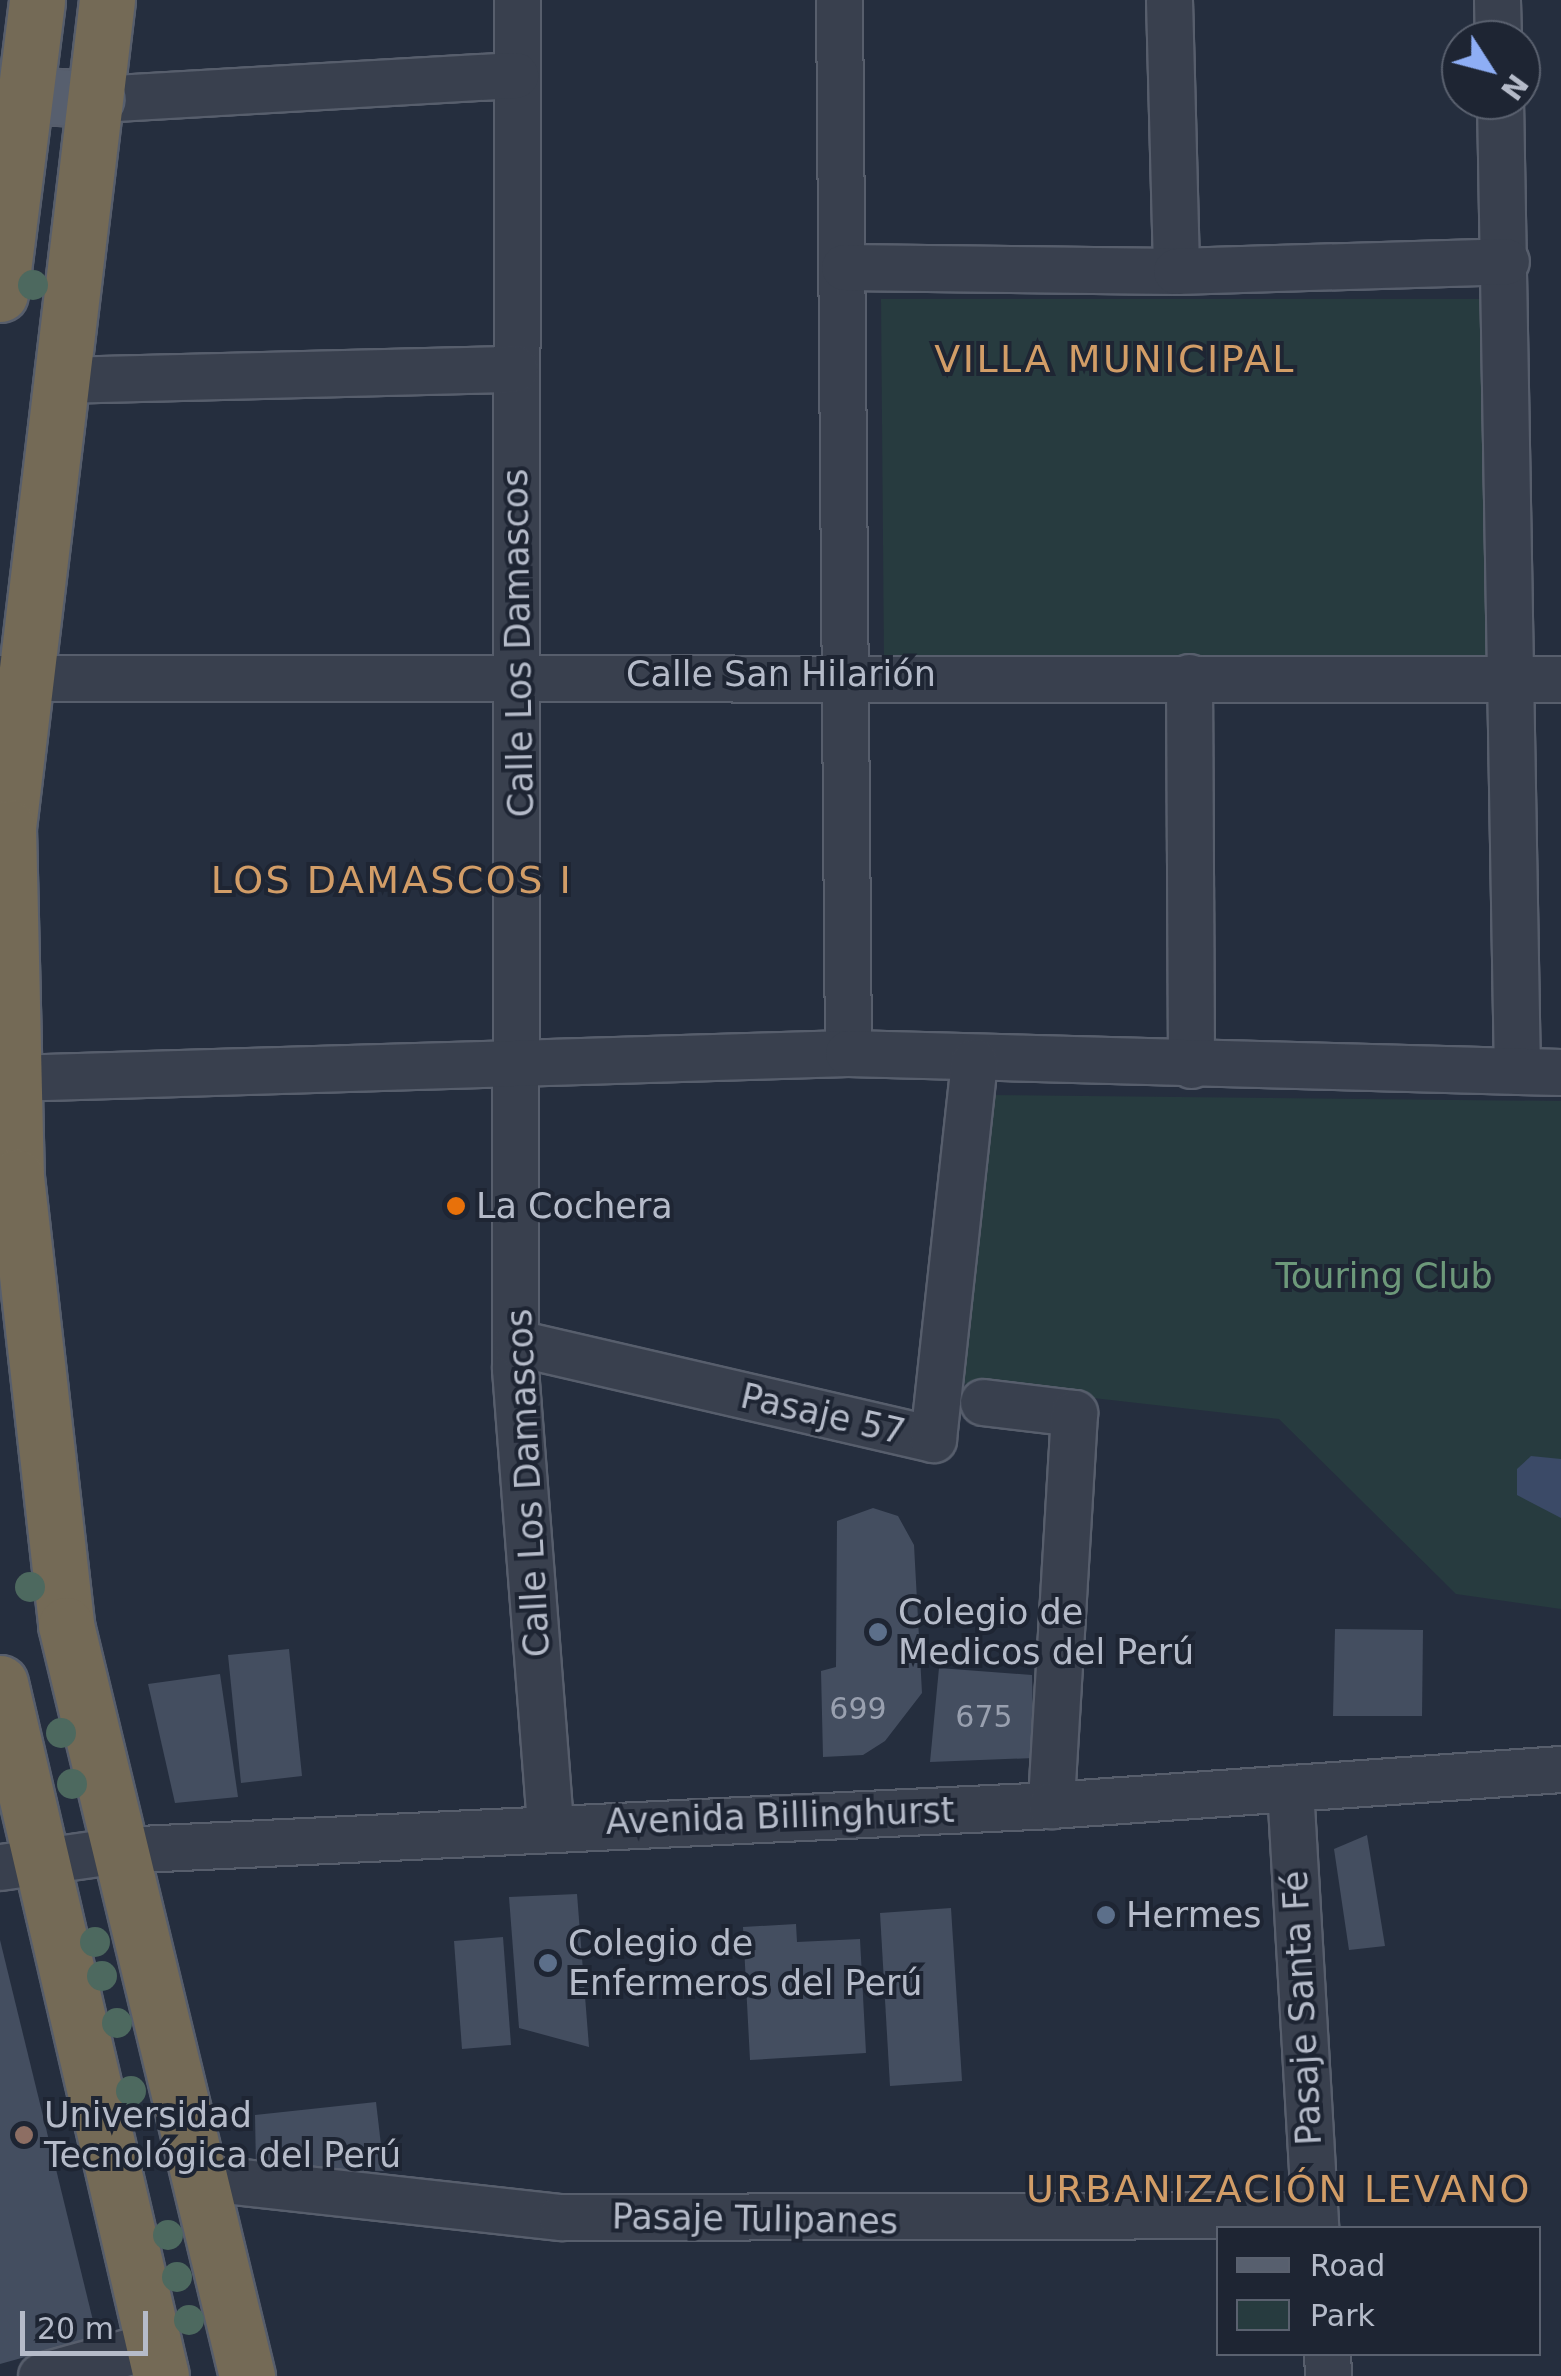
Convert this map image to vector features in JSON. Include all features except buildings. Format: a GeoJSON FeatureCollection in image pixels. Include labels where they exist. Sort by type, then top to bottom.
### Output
{"type":"FeatureCollection","features":[{"type":"Feature","properties":{"kind":"highway"},"geometry":{"type":"LineString","coordinates":[[0,294],[14,95],[37,0]]}},
{"type":"Feature","properties":{"kind":"highway"},"geometry":{"type":"LineString","coordinates":[[107,0],[61,380],[10,678],[11,1078],[46,1498],[118,1850],[247,2376]]}},
{"type":"Feature","properties":{"kind":"highway"},"geometry":{"type":"LineString","coordinates":[[0,1683],[18,1866],[112,2172],[157,2361]]}},
{"type":"Feature","properties":{"kind":"highway"},"geometry":{"type":"LineString","coordinates":[[112,2172],[198,2177]]}},
{"type":"Feature","properties":{"kind":"main road"},"geometry":{"type":"LineString","coordinates":[[14,95],[98,99]]}},
{"type":"Feature","properties":{"kind":"street","name":"Calle Los Damascos"},"geometry":{"type":"LineString","coordinates":[[517,0],[521,1068],[517,1342],[550,1825]]}},
{"type":"Feature","properties":{"kind":"street"},"geometry":{"type":"LineString","coordinates":[[839,0],[844,266],[841,674],[848,1054]]}},
{"type":"Feature","properties":{"kind":"street"},"geometry":{"type":"LineString","coordinates":[[1169,0],[1176,271]]}},
{"type":"Feature","properties":{"kind":"street"},"geometry":{"type":"LineString","coordinates":[[98,99],[515,76]]}},
{"type":"Feature","properties":{"kind":"street"},"geometry":{"type":"LineString","coordinates":[[11,1078],[521,1068],[848,1054],[974,1061],[1539,1072],[1516,680],[1501,120]]}},
{"type":"Feature","properties":{"kind":"street"},"geometry":{"type":"LineString","coordinates":[[844,266],[1176,271],[1506,261]]}},
{"type":"Feature","properties":{"kind":"street"},"geometry":{"type":"LineString","coordinates":[[61,380],[516,369]]}},
{"type":"Feature","properties":{"kind":"street","name":"Calle San Hilarión"},"geometry":{"type":"LineString","coordinates":[[10,678],[519,672],[1561,679]]}},
{"type":"Feature","properties":{"kind":"street"},"geometry":{"type":"LineString","coordinates":[[1188,676],[1190,1065]]}},
{"type":"Feature","properties":{"kind":"street","name":"Pasaje 57"},"geometry":{"type":"LineString","coordinates":[[517,1342],[933,1439],[974,1061]]}},
{"type":"Feature","properties":{"kind":"street"},"geometry":{"type":"LineString","coordinates":[[984,1402],[1074,1413],[1050,1805]]}},
{"type":"Feature","properties":{"kind":"street","name":"Avenida Billinghurst"},"geometry":{"type":"LineString","coordinates":[[18,1866],[118,1850],[550,1825],[1050,1805],[1561,1768]]}},
{"type":"Feature","properties":{"kind":"street","name":"Pasaje Santa Fé"},"geometry":{"type":"LineString","coordinates":[[1290,1788],[1314,2222]]}},
{"type":"Feature","properties":{"kind":"street","name":"Pasaje Tulipanes"},"geometry":{"type":"LineString","coordinates":[[198,2177],[561,2217],[1314,2222]]}},
{"type":"Feature","properties":{"kind":"street"},"geometry":{"type":"LineString","coordinates":[[41,2376],[157,2361]]}},
{"type":"Feature","properties":{"kind":"green space"},"geometry":{"type":"Polygon","coordinates":[[[881,299],[1496,299],[1498,656],[884,662],[881,299]]]}},
{"type":"Feature","properties":{"kind":"green space","name":"Touring Club"},"geometry":{"type":"Polygon","coordinates":[[[983,1095],[1561,1101],[1561,1609],[1456,1594],[1279,1419],[960,1383],[983,1095]]]}},
{"type":"Feature","properties":{"kind":"water"},"geometry":{"type":"Polygon","coordinates":[[[1531,1456],[1561,1459],[1561,1518],[1517,1495],[1517,1469],[1531,1456]]]}},
{"type":"Feature","properties":{"kind":"place","name":"La Cochera"},"geometry":{"type":"Point","coordinates":[456,1206]}},
{"type":"Feature","properties":{"kind":"place","name":"Colegio de Medicos del Perú"},"geometry":{"type":"Point","coordinates":[878,1632]}},
{"type":"Feature","properties":{"kind":"place","name":"Hermes"},"geometry":{"type":"Point","coordinates":[1106,1915]}},
{"type":"Feature","properties":{"kind":"place","name":"Colegio de Enfermeros del Perú"},"geometry":{"type":"Point","coordinates":[548,1963]}},
{"type":"Feature","properties":{"kind":"place","name":"Universidad Tecnológica del Perú"},"geometry":{"type":"Point","coordinates":[24,2135]}},
{"type":"Feature","properties":{"kind":"district","name":"VILLA MUNICIPAL"},"geometry":{"type":"Point","coordinates":[1115,360]}},
{"type":"Feature","properties":{"kind":"district","name":"LOS DAMASCOS I"},"geometry":{"type":"Point","coordinates":[392,881]}},
{"type":"Feature","properties":{"kind":"district","name":"URBANIZACIÓN LEVANO"},"geometry":{"type":"Point","coordinates":[1279,2190]}}]}
